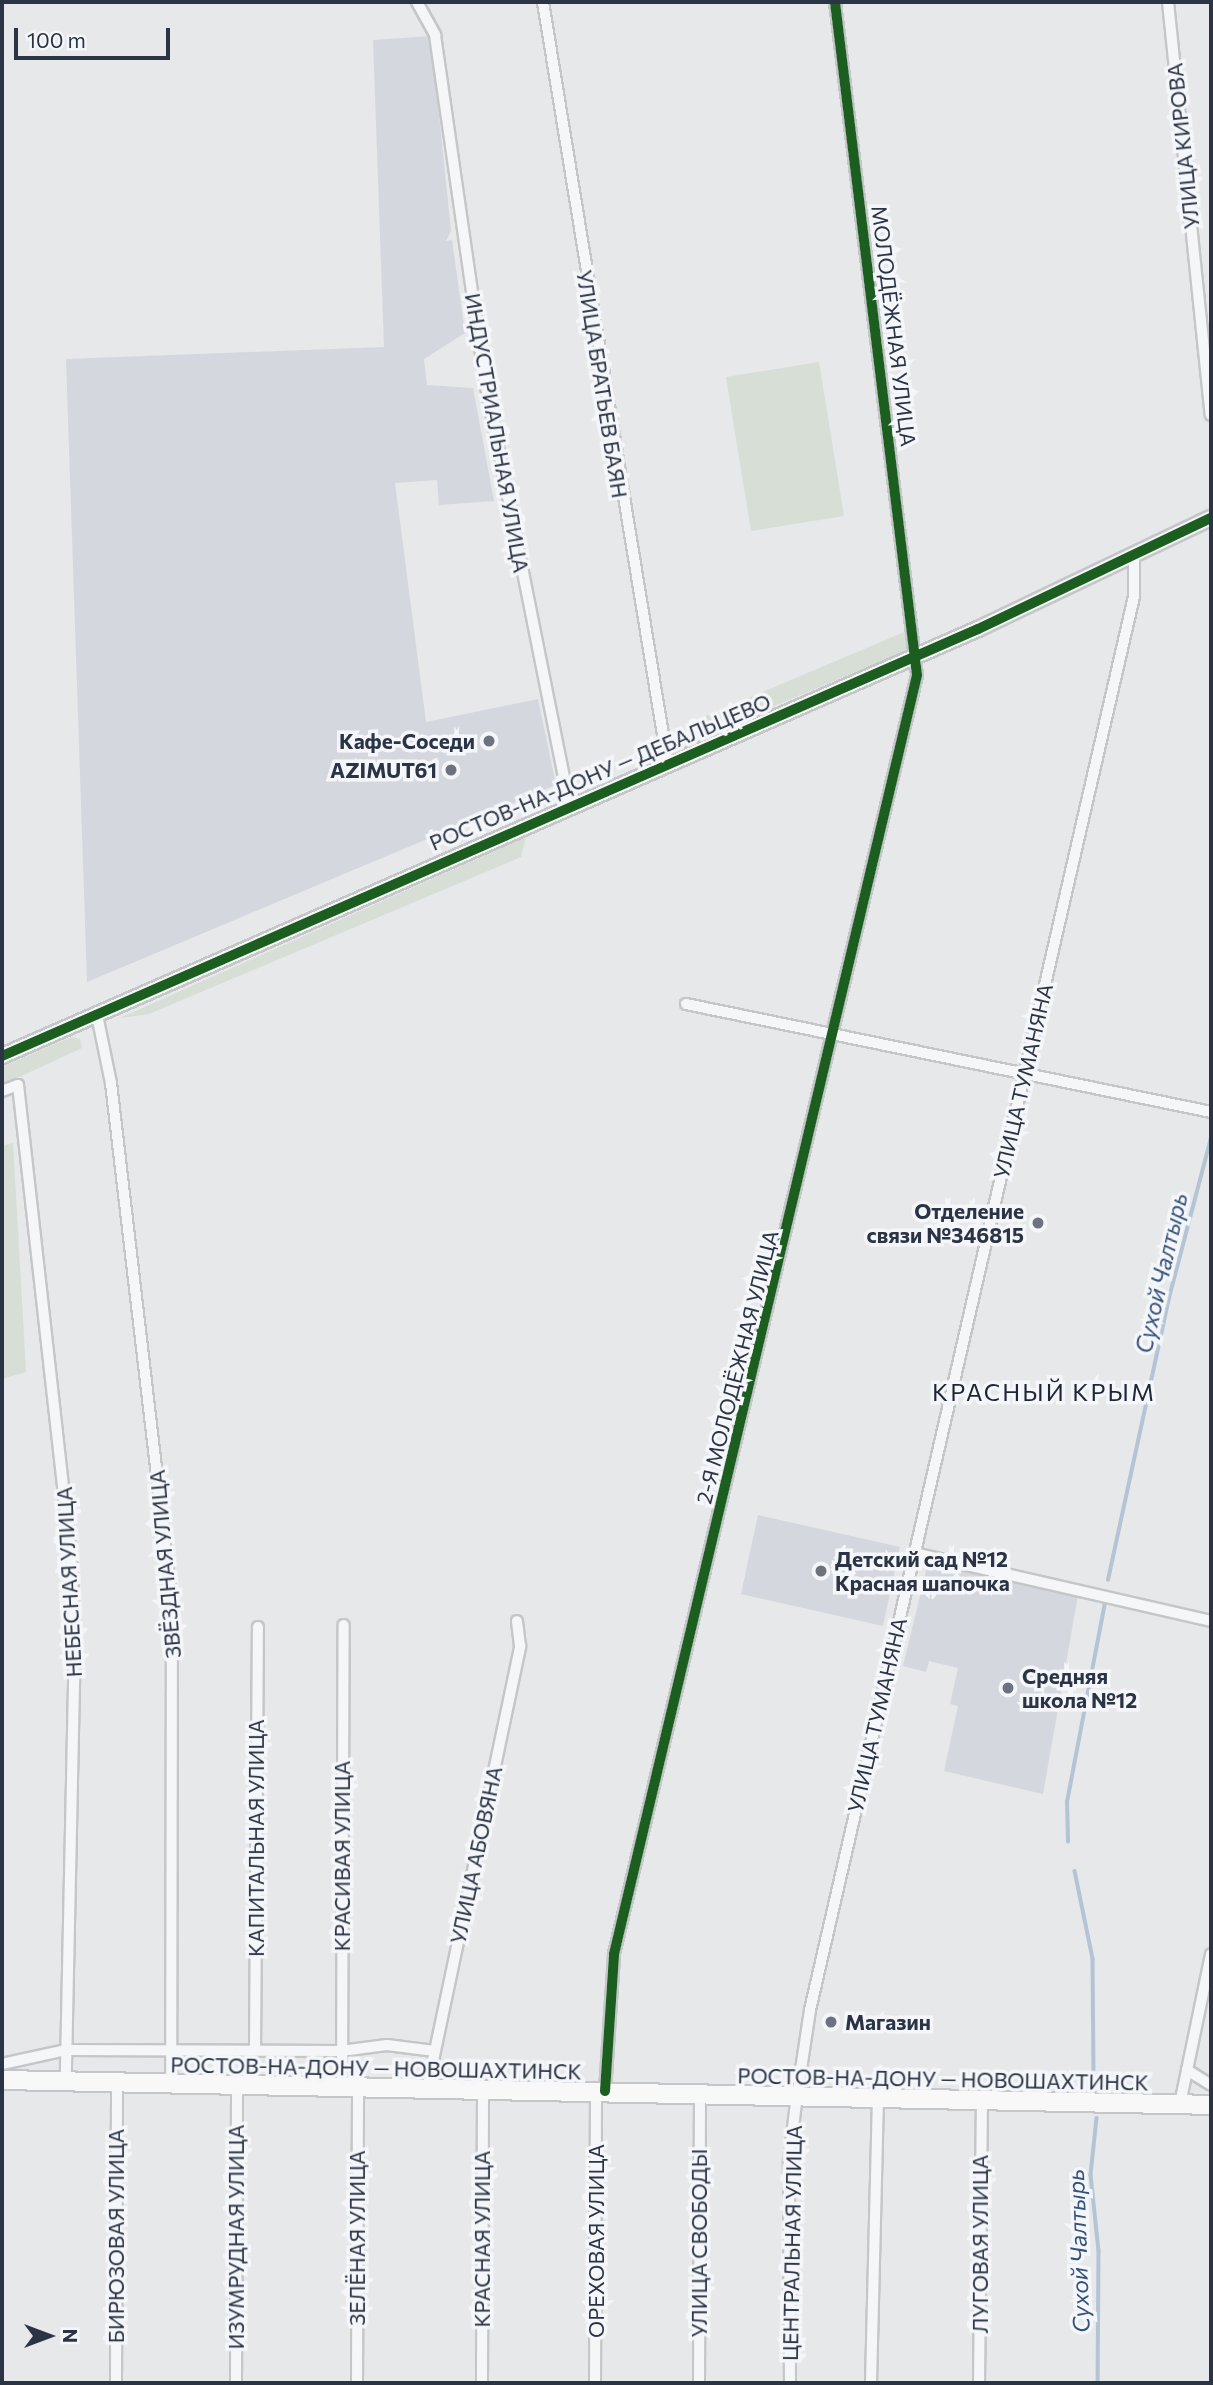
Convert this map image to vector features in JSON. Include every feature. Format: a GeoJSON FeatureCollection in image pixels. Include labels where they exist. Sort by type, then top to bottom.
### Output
{"type":"FeatureCollection","features":[{"type":"Feature","properties":{"kind":"main road","name":"РОСТОВ-НА-ДОНУ — НОВОШАХТИНСК"},"geometry":{"type":"LineString","coordinates":[[2,2080],[171,2083],[483,2096],[601,2095],[700,2102],[796,2099],[878,2104],[1211,2107]]}},
{"type":"Feature","properties":{"kind":"main road","name":"РОСТОВ-НА-ДОНУ — НОВОШАХТИНСК"},"geometry":{"type":"LineString","coordinates":[[2,2087],[237,2091],[427,2089],[796,2099],[1180,2104],[1211,2107]]}},
{"type":"Feature","properties":{"kind":"street","name":"ИНДУСТРИАЛЬНАЯ УЛИЦА"},"geometry":{"type":"LineString","coordinates":[[417,2],[435,35],[436,58],[485,382],[570,806]]}},
{"type":"Feature","properties":{"kind":"street","name":"УЛИЦА БРАТЬЕВ БАЯН"},"geometry":{"type":"LineString","coordinates":[[543,2],[668,765]]}},
{"type":"Feature","properties":{"kind":"street","name":"МОЛОДЁЖНАЯ УЛИЦА"},"geometry":{"type":"LineString","coordinates":[[835,2],[919,654]]}},
{"type":"Feature","properties":{"kind":"street","name":"УЛИЦА КИРОВА"},"geometry":{"type":"LineString","coordinates":[[1168,2],[1211,415]]}},
{"type":"Feature","properties":{"kind":"street","name":"РОСТОВ-НА-ДОНУ — ДЕБАЛЬЦЕВО"},"geometry":{"type":"LineString","coordinates":[[2,1056],[919,654],[1134,558],[1211,518]]}},
{"type":"Feature","properties":{"kind":"street","name":"УЛИЦА ТУМАНЯНА"},"geometry":{"type":"LineString","coordinates":[[796,2099],[810,2010],[1134,597],[1134,558]]}},
{"type":"Feature","properties":{"kind":"street","name":"2-Я МОЛОДЁЖНАЯ УЛИЦА"},"geometry":{"type":"LineString","coordinates":[[601,2095],[614,1954],[837,1033],[919,654]]}},
{"type":"Feature","properties":{"kind":"street"},"geometry":{"type":"LineString","coordinates":[[686,1004],[1211,1112]]}},
{"type":"Feature","properties":{"kind":"street","name":"ЗВЁЗДНАЯ УЛИЦА"},"geometry":{"type":"LineString","coordinates":[[97,1014],[106,1048],[172,1604],[171,2083]]}},
{"type":"Feature","properties":{"kind":"street","name":"НЕБЕСНАЯ УЛИЦА"},"geometry":{"type":"LineString","coordinates":[[2,1091],[18,1085],[54,1376],[75,1637],[66,2081]]}},
{"type":"Feature","properties":{"kind":"street"},"geometry":{"type":"LineString","coordinates":[[914,1553],[1211,1621]]}},
{"type":"Feature","properties":{"kind":"street","name":"УЛИЦА АБОВЯНА"},"geometry":{"type":"LineString","coordinates":[[427,2089],[520,1646],[517,1621]]}},
{"type":"Feature","properties":{"kind":"street","name":"КРАСИВАЯ УЛИЦА"},"geometry":{"type":"LineString","coordinates":[[344,1625],[341,2051],[350,2090]]}},
{"type":"Feature","properties":{"kind":"street","name":"КАПИТАЛЬНАЯ УЛИЦА"},"geometry":{"type":"LineString","coordinates":[[255,2049],[258,1627]]}},
{"type":"Feature","properties":{"kind":"street"},"geometry":{"type":"LineString","coordinates":[[1180,2104],[1211,1954]]}},
{"type":"Feature","properties":{"kind":"street"},"geometry":{"type":"LineString","coordinates":[[2,2064],[66,2050],[341,2051],[387,2045],[435,2051]]}},
{"type":"Feature","properties":{"kind":"street"},"geometry":{"type":"LineString","coordinates":[[1187,2070],[1211,2085]]}},
{"type":"Feature","properties":{"kind":"street","name":"БИРЮЗОВАЯ УЛИЦА"},"geometry":{"type":"LineString","coordinates":[[116,2383],[117,2088]]}},
{"type":"Feature","properties":{"kind":"street","name":"ЗЕЛЁНАЯ УЛИЦА"},"geometry":{"type":"LineString","coordinates":[[350,2090],[357,2383]]}},
{"type":"Feature","properties":{"kind":"street","name":"ИЗУМРУДНАЯ УЛИЦА"},"geometry":{"type":"LineString","coordinates":[[236,2383],[237,2091]]}},
{"type":"Feature","properties":{"kind":"street","name":"ОРЕХОВАЯ УЛИЦА"},"geometry":{"type":"LineString","coordinates":[[595,2383],[601,2095]]}},
{"type":"Feature","properties":{"kind":"street","name":"КРАСНАЯ УЛИЦА"},"geometry":{"type":"LineString","coordinates":[[482,2383],[483,2096]]}},
{"type":"Feature","properties":{"kind":"street","name":"ЦЕНТРАЛЬНАЯ УЛИЦА"},"geometry":{"type":"LineString","coordinates":[[790,2383],[789,2160],[796,2099]]}},
{"type":"Feature","properties":{"kind":"street","name":"УЛИЦА СВОБОДЫ"},"geometry":{"type":"LineString","coordinates":[[699,2383],[700,2102]]}},
{"type":"Feature","properties":{"kind":"street"},"geometry":{"type":"LineString","coordinates":[[871,2383],[878,2104]]}},
{"type":"Feature","properties":{"kind":"street","name":"ЛУГОВАЯ УЛИЦА"},"geometry":{"type":"LineString","coordinates":[[979,2383],[982,2105]]}},
{"type":"Feature","properties":{"kind":"shaded area"},"geometry":{"type":"Polygon","coordinates":[[[431,36],[451,231],[446,241],[452,240],[465,333],[424,359],[427,385],[473,388],[494,501],[439,505],[437,480],[395,483],[426,722],[538,699],[556,785],[87,982],[66,359],[384,347],[373,40],[431,36]]]}},
{"type":"Feature","properties":{"kind":"shaded area"},"geometry":{"type":"Polygon","coordinates":[[[819,362],[844,516],[751,531],[726,377],[819,362]]]}},
{"type":"Feature","properties":{"kind":"shaded area"},"geometry":{"type":"Polygon","coordinates":[[[909,630],[906,651],[700,737],[690,734],[694,721],[909,630]]]}},
{"type":"Feature","properties":{"kind":"shaded area"},"geometry":{"type":"Polygon","coordinates":[[[526,837],[521,857],[149,1014],[120,1018],[526,837]]]}},
{"type":"Feature","properties":{"kind":"shaded area"},"geometry":{"type":"Polygon","coordinates":[[[72,1037],[80,1039],[82,1048],[2,1085],[2,1067],[72,1037]]]}},
{"type":"Feature","properties":{"kind":"shaded area"},"geometry":{"type":"Polygon","coordinates":[[[13,1143],[26,1372],[2,1379],[2,1146],[13,1143]]]}},
{"type":"Feature","properties":{"kind":"shaded area","name":"Детский сад №12 Красная шапочка"},"geometry":{"type":"Polygon","coordinates":[[[758,1515],[900,1547],[883,1626],[741,1594],[758,1515]]]}},
{"type":"Feature","properties":{"kind":"shaded area","name":"Средняя школа №12"},"geometry":{"type":"Polygon","coordinates":[[[928,1563],[1078,1595],[1043,1794],[944,1771],[958,1706],[950,1704],[958,1668],[929,1661],[926,1672],[903,1666],[928,1563]]]}},
{"type":"Feature","properties":{"kind":"waterway","name":"Сухой Чалтырь"},"geometry":{"type":"LineString","coordinates":[[1108,1580],[1169,1298],[1211,1138]]}},
{"type":"Feature","properties":{"kind":"waterway","name":"Сухой Чалтырь"},"geometry":{"type":"LineString","coordinates":[[1068,1842],[1067,1802],[1105,1603]]}},
{"type":"Feature","properties":{"kind":"waterway","name":"Сухой Чалтырь"},"geometry":{"type":"LineString","coordinates":[[1075,1871],[1093,1959],[1094,2083]]}},
{"type":"Feature","properties":{"kind":"waterway","name":"Сухой Чалтырь"},"geometry":{"type":"LineString","coordinates":[[1097,2118],[1091,2175],[1099,2251],[1098,2383]]}},
{"type":"Feature","properties":{"kind":"cycle path"},"geometry":{"type":"LineString","coordinates":[[605,2091],[614,1954],[917,675],[835,2]]}},
{"type":"Feature","properties":{"kind":"cycle path"},"geometry":{"type":"LineString","coordinates":[[2,1056],[978,629],[1211,518]]}},
{"type":"Feature","properties":{"kind":"place","name":"Кафе-Соседи"},"geometry":{"type":"Point","coordinates":[489,741]}},
{"type":"Feature","properties":{"kind":"place","name":"AZIMUT61"},"geometry":{"type":"Point","coordinates":[451,770]}},
{"type":"Feature","properties":{"kind":"place","name":"Отделение связи №346815"},"geometry":{"type":"Point","coordinates":[1038,1223]}},
{"type":"Feature","properties":{"kind":"place","name":"Детский сад №12 Красная шапочка"},"geometry":{"type":"Point","coordinates":[821,1571]}},
{"type":"Feature","properties":{"kind":"place","name":"Средняя школа №12"},"geometry":{"type":"Point","coordinates":[1008,1688]}},
{"type":"Feature","properties":{"kind":"place","name":"Магазин"},"geometry":{"type":"Point","coordinates":[831,2022]}},
{"type":"Feature","properties":{"kind":"district","name":"КРАСНЫЙ КРЫМ"},"geometry":{"type":"Point","coordinates":[1044,1392]}}]}
